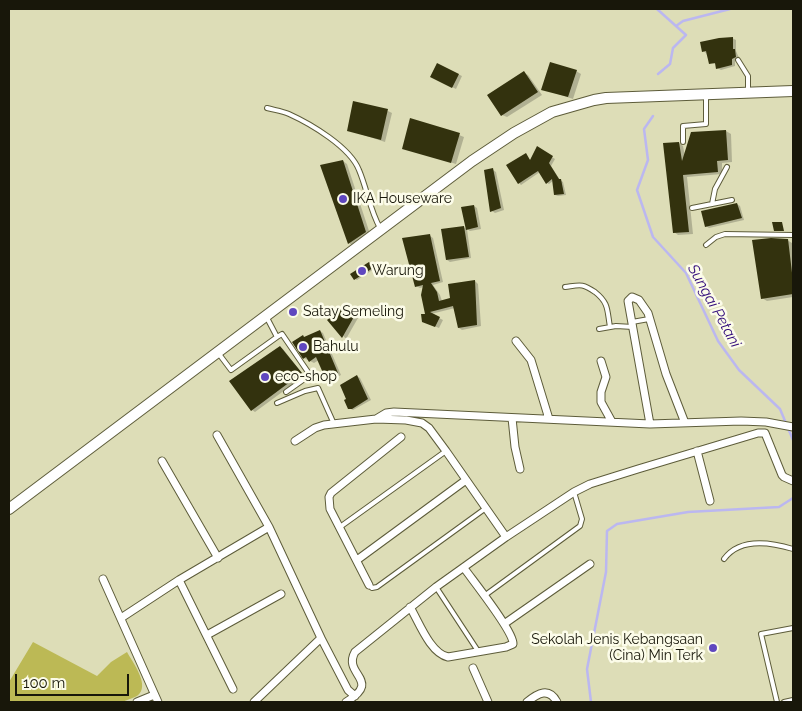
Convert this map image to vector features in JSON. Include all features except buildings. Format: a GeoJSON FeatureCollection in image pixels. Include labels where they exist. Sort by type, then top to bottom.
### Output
{"type":"FeatureCollection","features":[{"type":"Feature","properties":{"kind":"main road"},"geometry":{"type":"LineString","coordinates":[[9,509],[472,161],[514,132],[552,112],[584,102],[606,98],[793,91]]}},
{"type":"Feature","properties":{"kind":"street"},"geometry":{"type":"LineString","coordinates":[[650,424],[628,301],[632,297],[636,297],[642,303],[650,319],[666,374],[685,423]]}},
{"type":"Feature","properties":{"kind":"street"},"geometry":{"type":"LineString","coordinates":[[516,341],[531,360],[549,419]]}},
{"type":"Feature","properties":{"kind":"street"},"geometry":{"type":"LineString","coordinates":[[602,361],[606,377],[601,392],[601,402],[612,422]]}},
{"type":"Feature","properties":{"kind":"street"},"geometry":{"type":"LineString","coordinates":[[376,419],[386,413],[394,412],[650,424],[741,421],[793,427]]}},
{"type":"Feature","properties":{"kind":"street"},"geometry":{"type":"LineString","coordinates":[[512,418],[514,447],[520,469]]}},
{"type":"Feature","properties":{"kind":"street"},"geometry":{"type":"LineString","coordinates":[[295,441],[318,427],[334,424],[376,419],[422,422],[429,428],[446,451],[506,537]]}},
{"type":"Feature","properties":{"kind":"street"},"geometry":{"type":"LineString","coordinates":[[769,423],[765,433],[782,475],[784,478],[793,481]]}},
{"type":"Feature","properties":{"kind":"street"},"geometry":{"type":"LineString","coordinates":[[346,702],[360,692],[362,684],[351,660],[355,652],[436,587],[574,492],[590,484],[697,451],[765,433]]}},
{"type":"Feature","properties":{"kind":"street"},"geometry":{"type":"LineString","coordinates":[[217,434],[270,527],[320,638],[348,690],[355,696]]}},
{"type":"Feature","properties":{"kind":"street"},"geometry":{"type":"LineString","coordinates":[[369,585],[329,505],[329,497],[331,493],[401,437]]}},
{"type":"Feature","properties":{"kind":"street"},"geometry":{"type":"LineString","coordinates":[[697,451],[710,501]]}},
{"type":"Feature","properties":{"kind":"street"},"geometry":{"type":"LineString","coordinates":[[162,461],[218,558]]}},
{"type":"Feature","properties":{"kind":"street"},"geometry":{"type":"LineString","coordinates":[[357,560],[466,480]]}},
{"type":"Feature","properties":{"kind":"street"},"geometry":{"type":"LineString","coordinates":[[121,618],[179,580],[270,527]]}},
{"type":"Feature","properties":{"kind":"street"},"geometry":{"type":"LineString","coordinates":[[504,624],[590,564]]}},
{"type":"Feature","properties":{"kind":"street"},"geometry":{"type":"LineString","coordinates":[[410,607],[433,648],[442,655],[448,657],[506,647],[513,644],[513,639],[504,624],[464,568]]}},
{"type":"Feature","properties":{"kind":"street"},"geometry":{"type":"LineString","coordinates":[[103,579],[158,702]]}},
{"type":"Feature","properties":{"kind":"street"},"geometry":{"type":"LineString","coordinates":[[179,580],[233,689]]}},
{"type":"Feature","properties":{"kind":"street"},"geometry":{"type":"LineString","coordinates":[[207,636],[281,594]]}},
{"type":"Feature","properties":{"kind":"street"},"geometry":{"type":"LineString","coordinates":[[254,702],[320,638]]}},
{"type":"Feature","properties":{"kind":"street"},"geometry":{"type":"LineString","coordinates":[[473,668],[488,702]]}},
{"type":"Feature","properties":{"kind":"street"},"geometry":{"type":"LineString","coordinates":[[527,702],[537,695],[547,692],[552,694],[557,702]]}},
{"type":"Feature","properties":{"kind":"street"},"geometry":{"type":"LineString","coordinates":[[137,702],[154,695]]}},
{"type":"Feature","properties":{"kind":"lane"},"geometry":{"type":"LineString","coordinates":[[738,60],[748,76],[748,93]]}},
{"type":"Feature","properties":{"kind":"lane"},"geometry":{"type":"LineString","coordinates":[[683,142],[683,126],[706,124],[706,94]]}},
{"type":"Feature","properties":{"kind":"lane"},"geometry":{"type":"LineString","coordinates":[[267,108],[288,114],[332,139],[352,157],[359,168],[372,210],[381,230]]}},
{"type":"Feature","properties":{"kind":"lane"},"geometry":{"type":"LineString","coordinates":[[712,204],[715,190],[727,167]]}},
{"type":"Feature","properties":{"kind":"lane"},"geometry":{"type":"LineString","coordinates":[[692,208],[732,200]]}},
{"type":"Feature","properties":{"kind":"lane"},"geometry":{"type":"LineString","coordinates":[[706,245],[725,234],[793,235]]}},
{"type":"Feature","properties":{"kind":"lane"},"geometry":{"type":"LineString","coordinates":[[565,287],[582,284],[602,296],[610,328]]}},
{"type":"Feature","properties":{"kind":"lane"},"geometry":{"type":"LineString","coordinates":[[266,316],[277,337]]}},
{"type":"Feature","properties":{"kind":"lane"},"geometry":{"type":"LineString","coordinates":[[599,328],[610,328],[650,319]]}},
{"type":"Feature","properties":{"kind":"lane"},"geometry":{"type":"LineString","coordinates":[[218,352],[231,370],[282,334],[310,375],[286,392]]}},
{"type":"Feature","properties":{"kind":"lane"},"geometry":{"type":"LineString","coordinates":[[278,403],[305,391],[318,388],[334,424]]}},
{"type":"Feature","properties":{"kind":"lane"},"geometry":{"type":"LineString","coordinates":[[340,527],[446,451]]}},
{"type":"Feature","properties":{"kind":"lane"},"geometry":{"type":"LineString","coordinates":[[484,596],[580,526],[582,519],[574,492]]}},
{"type":"Feature","properties":{"kind":"lane"},"geometry":{"type":"LineString","coordinates":[[369,585],[372,588],[377,587],[486,508]]}},
{"type":"Feature","properties":{"kind":"lane"},"geometry":{"type":"LineString","coordinates":[[724,559],[735,549],[754,543],[774,544],[793,549]]}},
{"type":"Feature","properties":{"kind":"lane"},"geometry":{"type":"LineString","coordinates":[[436,587],[478,651]]}},
{"type":"Feature","properties":{"kind":"lane"},"geometry":{"type":"LineString","coordinates":[[777,702],[761,634],[793,628]]}},
{"type":"Feature","properties":{"kind":"lane"},"geometry":{"type":"LineString","coordinates":[[784,702],[793,700]]}},
{"type":"Feature","properties":{"kind":"shaded area"},"geometry":{"type":"Polygon","coordinates":[[[33,642],[97,676],[111,662],[127,652],[140,674],[142,681],[141,692],[137,696],[122,702],[9,702],[9,682],[33,642]]]}},
{"type":"Feature","properties":{"kind":"waterway","name":"Sungai Petani"},"geometry":{"type":"LineString","coordinates":[[657,9],[686,35],[673,48],[670,64],[658,74]]}},
{"type":"Feature","properties":{"kind":"waterway"},"geometry":{"type":"LineString","coordinates":[[676,26],[683,21],[730,9]]}},
{"type":"Feature","properties":{"kind":"waterway","name":"Sungai Petani"},"geometry":{"type":"LineString","coordinates":[[653,116],[644,129],[648,160],[637,190],[653,237],[686,273],[718,341],[739,370],[780,409],[793,440]]}},
{"type":"Feature","properties":{"kind":"waterway","name":"Sungai Petani"},"geometry":{"type":"LineString","coordinates":[[591,702],[587,669],[606,572],[607,531],[617,524],[688,512],[779,507],[793,498]]}},
{"type":"Feature","properties":{"kind":"place","name":"IKA Houseware"},"geometry":{"type":"Point","coordinates":[343,199]}},
{"type":"Feature","properties":{"kind":"place","name":"Warung"},"geometry":{"type":"Point","coordinates":[362,271]}},
{"type":"Feature","properties":{"kind":"place","name":"Satay Semeling"},"geometry":{"type":"Point","coordinates":[293,312]}},
{"type":"Feature","properties":{"kind":"place","name":"Bahulu"},"geometry":{"type":"Point","coordinates":[303,347]}},
{"type":"Feature","properties":{"kind":"place","name":"eco-shop"},"geometry":{"type":"Point","coordinates":[265,377]}},
{"type":"Feature","properties":{"kind":"place","name":"Sekolah Jenis Kebangsaan (Cina) Min Terk"},"geometry":{"type":"Point","coordinates":[713,648]}}]}
